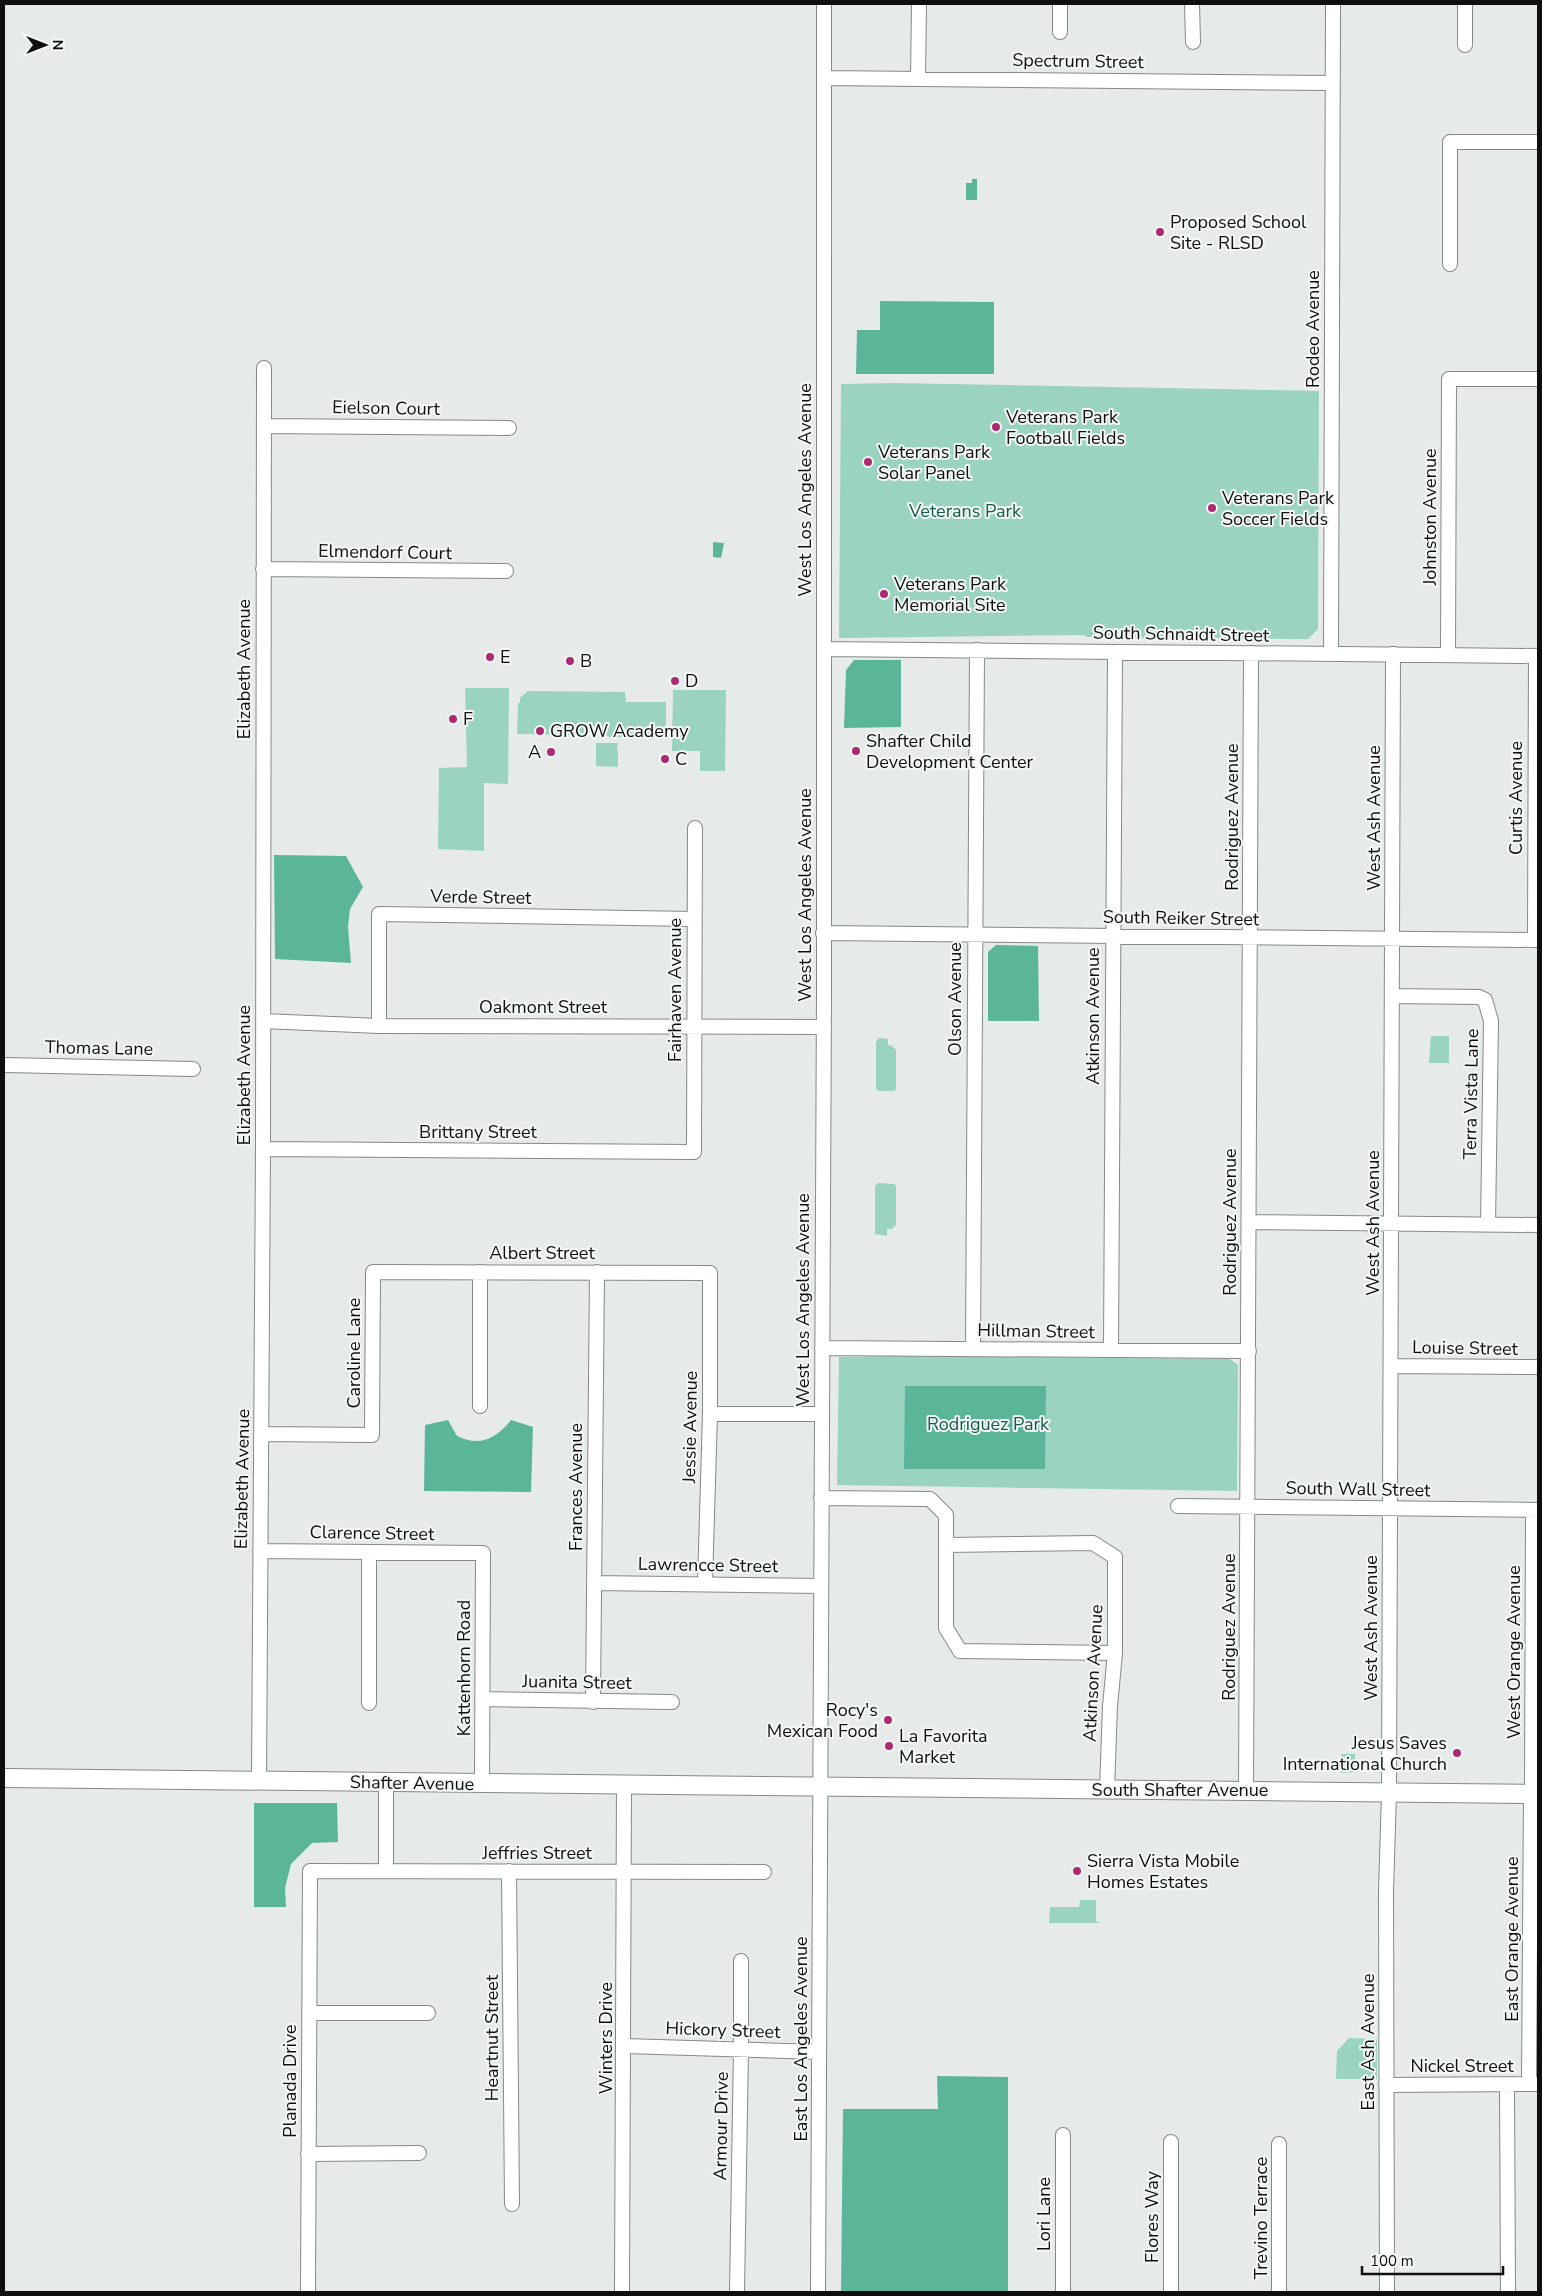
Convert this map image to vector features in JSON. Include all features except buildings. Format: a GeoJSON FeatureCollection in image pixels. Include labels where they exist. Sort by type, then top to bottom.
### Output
{"type":"FeatureCollection","features":[{"type":"Feature","properties":{"kind":"main road","name":"Shafter Avenue"},"geometry":{"type":"LineString","coordinates":[[4,1778],[820,1787]]}},
{"type":"Feature","properties":{"kind":"main road","name":"South Shafter Avenue"},"geometry":{"type":"LineString","coordinates":[[820,1787],[1534,1794]]}},
{"type":"Feature","properties":{"kind":"street","name":"West Los Angeles Avenue"},"geometry":{"type":"LineString","coordinates":[[820,1787],[824,4]]}},
{"type":"Feature","properties":{"kind":"street"},"geometry":{"type":"LineString","coordinates":[[918,79],[919,4]]}},
{"type":"Feature","properties":{"kind":"street"},"geometry":{"type":"LineString","coordinates":[[1060,4],[1060,32]]}},
{"type":"Feature","properties":{"kind":"street"},"geometry":{"type":"LineString","coordinates":[[1192,4],[1192,42]]}},
{"type":"Feature","properties":{"kind":"street","name":"Rodeo Avenue"},"geometry":{"type":"LineString","coordinates":[[1331,654],[1333,4]]}},
{"type":"Feature","properties":{"kind":"street"},"geometry":{"type":"LineString","coordinates":[[1465,4],[1465,45]]}},
{"type":"Feature","properties":{"kind":"street","name":"Spectrum Street"},"geometry":{"type":"LineString","coordinates":[[824,78],[1332,82]]}},
{"type":"Feature","properties":{"kind":"street"},"geometry":{"type":"LineString","coordinates":[[1450,264],[1450,142],[1538,142]]}},
{"type":"Feature","properties":{"kind":"street","name":"Elizabeth Avenue"},"geometry":{"type":"LineString","coordinates":[[259,1781],[262,1434],[264,368]]}},
{"type":"Feature","properties":{"kind":"street","name":"Johnston Avenue"},"geometry":{"type":"LineString","coordinates":[[1448,655],[1450,379],[1538,379]]}},
{"type":"Feature","properties":{"kind":"street","name":"Eielson Court"},"geometry":{"type":"LineString","coordinates":[[264,426],[509,428]]}},
{"type":"Feature","properties":{"kind":"street","name":"Elmendorf Court"},"geometry":{"type":"LineString","coordinates":[[263,569],[506,572]]}},
{"type":"Feature","properties":{"kind":"street","name":"South Schnaidt Street"},"geometry":{"type":"LineString","coordinates":[[824,649],[1537,656]]}},
{"type":"Feature","properties":{"kind":"street","name":"Olson Avenue"},"geometry":{"type":"LineString","coordinates":[[973,1349],[977,650]]}},
{"type":"Feature","properties":{"kind":"street","name":"Atkinson Avenue"},"geometry":{"type":"LineString","coordinates":[[1111,1350],[1115,652]]}},
{"type":"Feature","properties":{"kind":"street","name":"Rodriguez Avenue"},"geometry":{"type":"LineString","coordinates":[[1246,1790],[1251,653]]}},
{"type":"Feature","properties":{"kind":"street","name":"West Ash Avenue"},"geometry":{"type":"LineString","coordinates":[[1389,1793],[1393,654]]}},
{"type":"Feature","properties":{"kind":"street","name":"Curtis Avenue"},"geometry":{"type":"LineString","coordinates":[[1536,940],[1537,656]]}},
{"type":"Feature","properties":{"kind":"street","name":"Fairhaven Avenue"},"geometry":{"type":"LineString","coordinates":[[694,1152],[695,828]]}},
{"type":"Feature","properties":{"kind":"street","name":"Verde Street"},"geometry":{"type":"LineString","coordinates":[[379,1026],[379,914],[694,919]]}},
{"type":"Feature","properties":{"kind":"street","name":"South Reiker Street"},"geometry":{"type":"LineString","coordinates":[[823,933],[1536,940]]}},
{"type":"Feature","properties":{"kind":"street","name":"Terra Vista Lane"},"geometry":{"type":"LineString","coordinates":[[1392,996],[1479,997],[1485,1000],[1491,1021],[1488,1224]]}},
{"type":"Feature","properties":{"kind":"street","name":"Oakmont Street"},"geometry":{"type":"LineString","coordinates":[[263,1022],[379,1026],[823,1027]]}},
{"type":"Feature","properties":{"kind":"street","name":"Thomas Lane"},"geometry":{"type":"LineString","coordinates":[[4,1065],[193,1069]]}},
{"type":"Feature","properties":{"kind":"street","name":"Brittany Street"},"geometry":{"type":"LineString","coordinates":[[263,1150],[694,1152]]}},
{"type":"Feature","properties":{"kind":"street"},"geometry":{"type":"LineString","coordinates":[[1249,1222],[1538,1225]]}},
{"type":"Feature","properties":{"kind":"street","name":"Caroline Lane"},"geometry":{"type":"LineString","coordinates":[[262,1434],[372,1435],[373,1272]]}},
{"type":"Feature","properties":{"kind":"street","name":"Albert Street"},"geometry":{"type":"LineString","coordinates":[[373,1272],[710,1273]]}},
{"type":"Feature","properties":{"kind":"street"},"geometry":{"type":"LineString","coordinates":[[480,1272],[480,1406]]}},
{"type":"Feature","properties":{"kind":"street","name":"Frances Avenue"},"geometry":{"type":"LineString","coordinates":[[593,1702],[597,1272]]}},
{"type":"Feature","properties":{"kind":"street","name":"Jessie Avenue"},"geometry":{"type":"LineString","coordinates":[[705,1583],[710,1414],[710,1273]]}},
{"type":"Feature","properties":{"kind":"street","name":"Hillman Street"},"geometry":{"type":"LineString","coordinates":[[822,1348],[1249,1352]]}},
{"type":"Feature","properties":{"kind":"street","name":"Louise Street"},"geometry":{"type":"LineString","coordinates":[[1391,1366],[1538,1367]]}},
{"type":"Feature","properties":{"kind":"street"},"geometry":{"type":"LineString","coordinates":[[710,1414],[822,1414]]}},
{"type":"Feature","properties":{"kind":"street"},"geometry":{"type":"LineString","coordinates":[[821,1498],[930,1499],[946,1515],[946,1628],[960,1651],[1115,1653]]}},
{"type":"Feature","properties":{"kind":"street","name":"South Wall Street"},"geometry":{"type":"LineString","coordinates":[[1178,1506],[1536,1510]]}},
{"type":"Feature","properties":{"kind":"street","name":"West Orange Avenue"},"geometry":{"type":"LineString","coordinates":[[1534,1794],[1536,1510]]}},
{"type":"Feature","properties":{"kind":"street","name":"Atkinson Avenue"},"geometry":{"type":"LineString","coordinates":[[946,1545],[1093,1543],[1115,1557],[1115,1653],[1110,1706],[1107,1790]]}},
{"type":"Feature","properties":{"kind":"street","name":"Clarence Street"},"geometry":{"type":"LineString","coordinates":[[260,1551],[483,1553]]}},
{"type":"Feature","properties":{"kind":"street"},"geometry":{"type":"LineString","coordinates":[[369,1552],[369,1703]]}},
{"type":"Feature","properties":{"kind":"street","name":"Kattenhorn Road"},"geometry":{"type":"LineString","coordinates":[[482,1783],[483,1553]]}},
{"type":"Feature","properties":{"kind":"street","name":"Lawrencce Street"},"geometry":{"type":"LineString","coordinates":[[594,1583],[821,1586]]}},
{"type":"Feature","properties":{"kind":"street","name":"Juanita Street"},"geometry":{"type":"LineString","coordinates":[[482,1699],[672,1702]]}},
{"type":"Feature","properties":{"kind":"street"},"geometry":{"type":"LineString","coordinates":[[386,1782],[386,1871]]}},
{"type":"Feature","properties":{"kind":"street","name":"Winters Drive"},"geometry":{"type":"LineString","coordinates":[[622,2292],[625,2046],[624,1785]]}},
{"type":"Feature","properties":{"kind":"street","name":"East Los Angeles Avenue"},"geometry":{"type":"LineString","coordinates":[[818,2292],[820,1787]]}},
{"type":"Feature","properties":{"kind":"street","name":"East Ash Avenue"},"geometry":{"type":"LineString","coordinates":[[1387,2292],[1386,1892],[1389,1793]]}},
{"type":"Feature","properties":{"kind":"street","name":"East Orange Avenue"},"geometry":{"type":"LineString","coordinates":[[1534,1794],[1534,2084]]}},
{"type":"Feature","properties":{"kind":"street","name":"Jeffries Street"},"geometry":{"type":"LineString","coordinates":[[310,1870],[764,1872]]}},
{"type":"Feature","properties":{"kind":"street","name":"Planada Drive"},"geometry":{"type":"LineString","coordinates":[[308,2292],[310,1870]]}},
{"type":"Feature","properties":{"kind":"street","name":"Heartnut Street"},"geometry":{"type":"LineString","coordinates":[[509,1871],[512,2204]]}},
{"type":"Feature","properties":{"kind":"street","name":"Armour Drive"},"geometry":{"type":"LineString","coordinates":[[736,2292],[741,2049],[740,1960]]}},
{"type":"Feature","properties":{"kind":"street"},"geometry":{"type":"LineString","coordinates":[[309,2013],[428,2013]]}},
{"type":"Feature","properties":{"kind":"street","name":"Hickory Street"},"geometry":{"type":"LineString","coordinates":[[625,2046],[820,2052]]}},
{"type":"Feature","properties":{"kind":"street"},"geometry":{"type":"LineString","coordinates":[[1507,2084],[1508,2292]]}},
{"type":"Feature","properties":{"kind":"street","name":"Nickel Street"},"geometry":{"type":"LineString","coordinates":[[1386,2085],[1534,2084]]}},
{"type":"Feature","properties":{"kind":"street","name":"Lori Lane"},"geometry":{"type":"LineString","coordinates":[[1063,2136],[1063,2292]]}},
{"type":"Feature","properties":{"kind":"street","name":"Flores Way"},"geometry":{"type":"LineString","coordinates":[[1171,2142],[1172,2292]]}},
{"type":"Feature","properties":{"kind":"street","name":"Trevino Terrace"},"geometry":{"type":"LineString","coordinates":[[1279,2144],[1279,2292]]}},
{"type":"Feature","properties":{"kind":"street"},"geometry":{"type":"LineString","coordinates":[[308,2154],[419,2153]]}},
{"type":"Feature","properties":{"kind":"green space","name":"Veterans Park"},"geometry":{"type":"Polygon","coordinates":[[[893,383],[1319,391],[1318,629],[1308,639],[1087,637],[1084,635],[839,638],[841,384],[893,383]]]}},
{"type":"Feature","properties":{"kind":"green space"},"geometry":{"type":"Polygon","coordinates":[[[465,688],[509,688],[508,784],[484,783],[484,851],[438,849],[439,768],[467,767],[465,688]]]}},
{"type":"Feature","properties":{"kind":"green space"},"geometry":{"type":"Polygon","coordinates":[[[673,690],[726,690],[725,771],[700,771],[700,751],[672,751],[673,690]]]}},
{"type":"Feature","properties":{"kind":"green space"},"geometry":{"type":"Polygon","coordinates":[[[528,691],[625,692],[626,702],[666,702],[666,737],[610,737],[595,730],[573,735],[517,734],[518,703],[520,703],[520,698],[528,691]]]}},
{"type":"Feature","properties":{"kind":"green space"},"geometry":{"type":"Polygon","coordinates":[[[871,736],[885,736],[885,748],[871,748],[871,736]]]}},
{"type":"Feature","properties":{"kind":"green space"},"geometry":{"type":"Polygon","coordinates":[[[596,743],[618,743],[618,767],[596,766],[596,743]]]}},
{"type":"Feature","properties":{"kind":"green space"},"geometry":{"type":"Polygon","coordinates":[[[1431,1036],[1449,1036],[1449,1063],[1429,1063],[1431,1036]]]}},
{"type":"Feature","properties":{"kind":"green space"},"geometry":{"type":"Polygon","coordinates":[[[879,1038],[888,1039],[888,1045],[896,1050],[896,1089],[894,1091],[878,1091],[876,1088],[876,1042],[879,1038]]]}},
{"type":"Feature","properties":{"kind":"green space"},"geometry":{"type":"Polygon","coordinates":[[[878,1183],[894,1184],[896,1186],[896,1225],[892,1229],[887,1229],[887,1236],[875,1234],[875,1186],[878,1183]]]}},
{"type":"Feature","properties":{"kind":"green space","name":"Rodriguez Park"},"geometry":{"type":"Polygon","coordinates":[[[839,1357],[1230,1359],[1238,1365],[1237,1491],[837,1485],[839,1357]]]}},
{"type":"Feature","properties":{"kind":"green space"},"geometry":{"type":"Polygon","coordinates":[[[1341,1754],[1355,1754],[1355,1772],[1341,1773],[1341,1754]]]}},
{"type":"Feature","properties":{"kind":"green space"},"geometry":{"type":"Polygon","coordinates":[[[1080,1900],[1096,1900],[1096,1921],[1100,1923],[1049,1923],[1050,1907],[1079,1907],[1080,1900]]]}},
{"type":"Feature","properties":{"kind":"green space"},"geometry":{"type":"Polygon","coordinates":[[[1349,2038],[1377,2039],[1377,2079],[1336,2079],[1337,2051],[1349,2038]]]}},
{"type":"Feature","properties":{"kind":"shaded area"},"geometry":{"type":"Polygon","coordinates":[[[972,179],[977,179],[977,200],[966,200],[966,183],[972,183],[972,179]]]}},
{"type":"Feature","properties":{"kind":"shaded area"},"geometry":{"type":"Polygon","coordinates":[[[880,301],[994,302],[994,374],[856,374],[857,330],[880,330],[880,301]]]}},
{"type":"Feature","properties":{"kind":"shaded area"},"geometry":{"type":"Polygon","coordinates":[[[713,542],[724,543],[721,558],[713,557],[713,542]]]}},
{"type":"Feature","properties":{"kind":"shaded area"},"geometry":{"type":"Polygon","coordinates":[[[854,660],[901,660],[901,727],[844,728],[846,670],[854,660]]]}},
{"type":"Feature","properties":{"kind":"shaded area"},"geometry":{"type":"Polygon","coordinates":[[[274,855],[346,856],[363,887],[350,909],[348,927],[351,963],[275,959],[274,855]]]}},
{"type":"Feature","properties":{"kind":"shaded area"},"geometry":{"type":"Polygon","coordinates":[[[996,945],[1038,946],[1039,1021],[988,1021],[988,952],[996,945]]]}},
{"type":"Feature","properties":{"kind":"shaded area"},"geometry":{"type":"Polygon","coordinates":[[[905,1386],[1046,1386],[1045,1469],[904,1469],[905,1386]]]}},
{"type":"Feature","properties":{"kind":"shaded area"},"geometry":{"type":"Polygon","coordinates":[[[448,1420],[457,1436],[473,1441],[480,1441],[493,1436],[511,1420],[533,1427],[531,1492],[424,1491],[425,1425],[448,1420]]]}},
{"type":"Feature","properties":{"kind":"shaded area"},"geometry":{"type":"Polygon","coordinates":[[[254,1803],[337,1803],[338,1842],[312,1843],[291,1864],[285,1888],[286,1907],[254,1907],[254,1803]]]}},
{"type":"Feature","properties":{"kind":"shaded area"},"geometry":{"type":"Polygon","coordinates":[[[937,2076],[1008,2077],[1008,2292],[841,2292],[843,2109],[938,2109],[937,2076]]]}},
{"type":"Feature","properties":{"kind":"place","name":"Proposed School Site - RLSD"},"geometry":{"type":"Point","coordinates":[1160,232]}},
{"type":"Feature","properties":{"kind":"place","name":"Veterans Park Football Fields"},"geometry":{"type":"Point","coordinates":[996,427]}},
{"type":"Feature","properties":{"kind":"place","name":"Veterans Park Solar Panel"},"geometry":{"type":"Point","coordinates":[868,462]}},
{"type":"Feature","properties":{"kind":"place","name":"Veterans Park Soccer Fields"},"geometry":{"type":"Point","coordinates":[1212,508]}},
{"type":"Feature","properties":{"kind":"place","name":"Veterans Park Memorial Site"},"geometry":{"type":"Point","coordinates":[884,594]}},
{"type":"Feature","properties":{"kind":"place","name":"E"},"geometry":{"type":"Point","coordinates":[490,657]}},
{"type":"Feature","properties":{"kind":"place","name":"B"},"geometry":{"type":"Point","coordinates":[570,661]}},
{"type":"Feature","properties":{"kind":"place","name":"D"},"geometry":{"type":"Point","coordinates":[675,681]}},
{"type":"Feature","properties":{"kind":"place","name":"F"},"geometry":{"type":"Point","coordinates":[453,719]}},
{"type":"Feature","properties":{"kind":"place","name":"GROW Academy"},"geometry":{"type":"Point","coordinates":[540,731]}},
{"type":"Feature","properties":{"kind":"place","name":"Shafter Child Development Center"},"geometry":{"type":"Point","coordinates":[856,751]}},
{"type":"Feature","properties":{"kind":"place","name":"A"},"geometry":{"type":"Point","coordinates":[551,752]}},
{"type":"Feature","properties":{"kind":"place","name":"C"},"geometry":{"type":"Point","coordinates":[665,759]}},
{"type":"Feature","properties":{"kind":"place","name":"Rocy's Mexican Food"},"geometry":{"type":"Point","coordinates":[888,1720]}},
{"type":"Feature","properties":{"kind":"place","name":"La Favorita Market"},"geometry":{"type":"Point","coordinates":[889,1746]}},
{"type":"Feature","properties":{"kind":"place","name":"Jesus Saves International Church"},"geometry":{"type":"Point","coordinates":[1457,1753]}},
{"type":"Feature","properties":{"kind":"place","name":"Sierra Vista Mobile Homes Estates"},"geometry":{"type":"Point","coordinates":[1077,1871]}}]}
